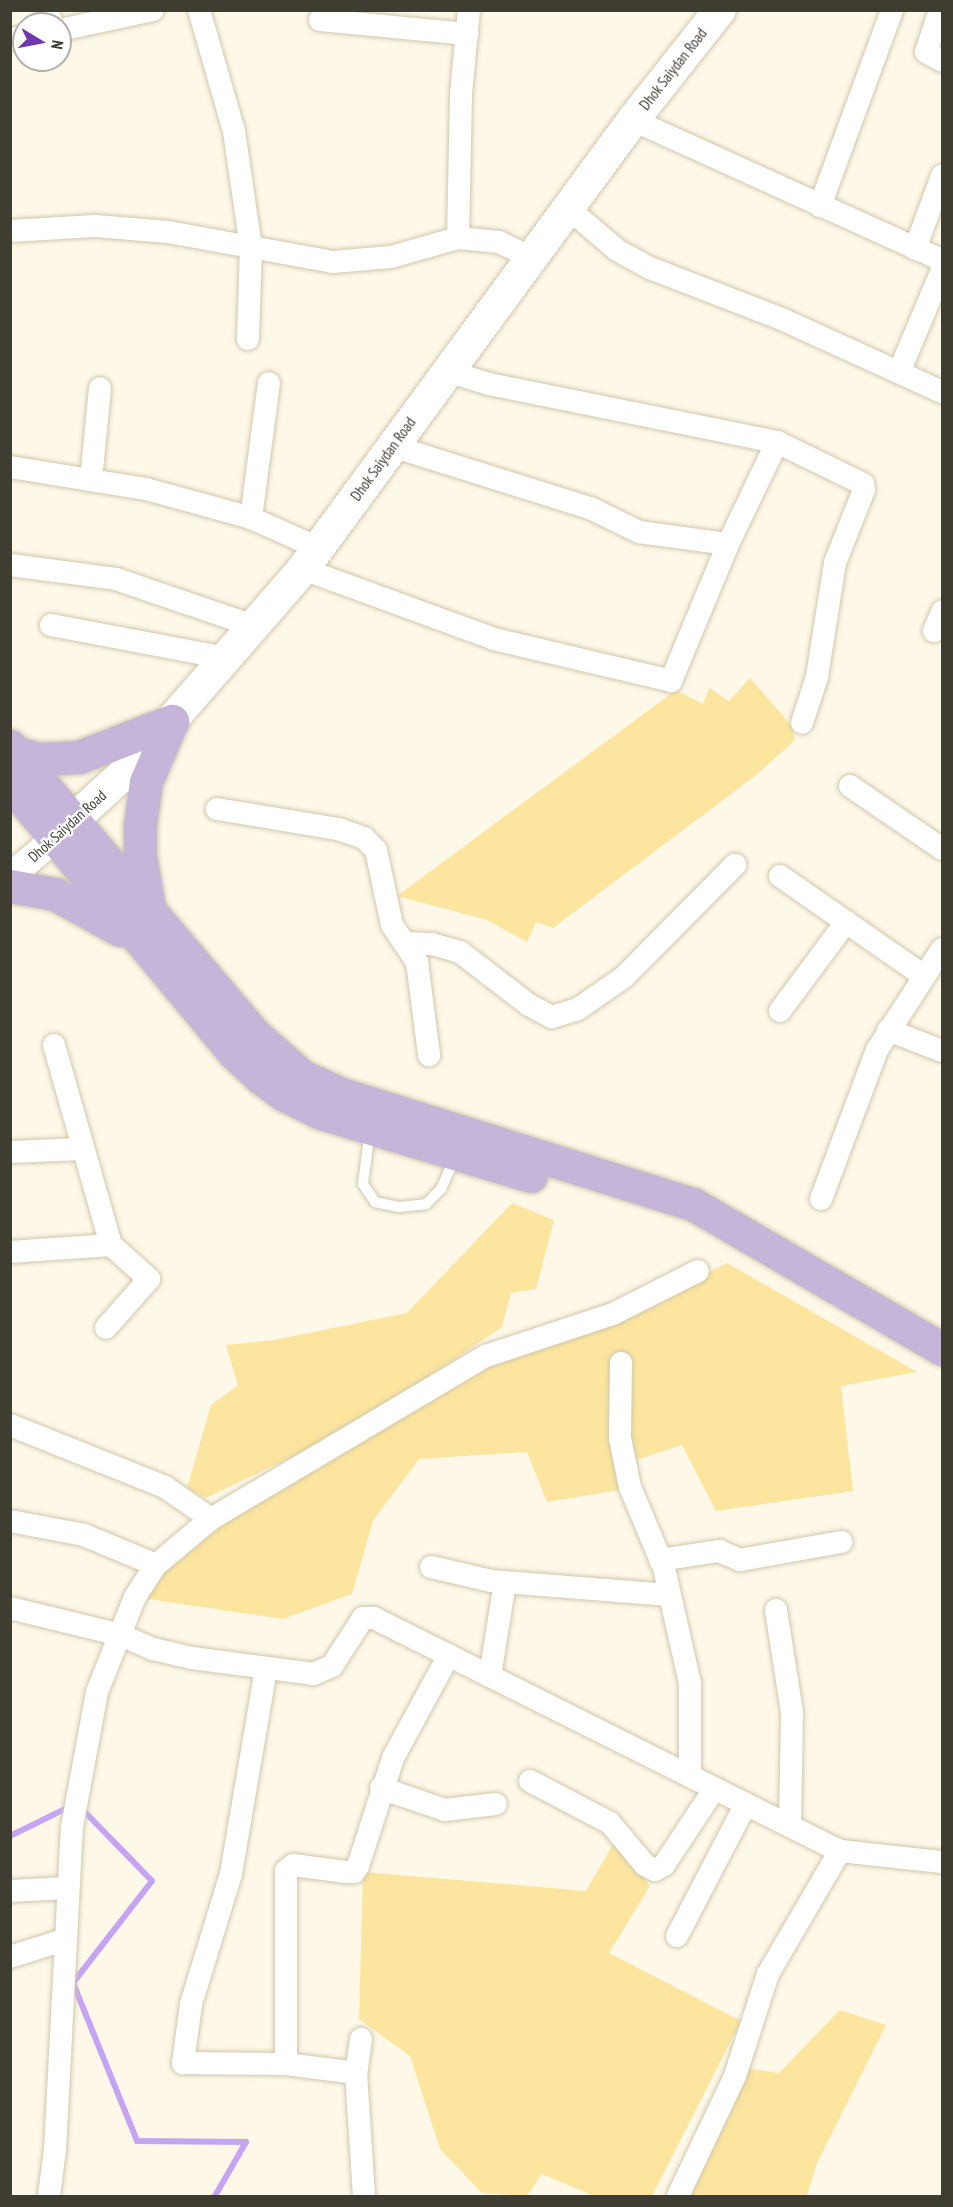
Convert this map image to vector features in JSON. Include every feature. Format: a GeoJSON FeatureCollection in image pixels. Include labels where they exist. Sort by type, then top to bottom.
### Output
{"type":"FeatureCollection","features":[{"type":"Feature","properties":{"kind":"main road","name":"Dhok Saiydan Road"},"geometry":{"type":"LineString","coordinates":[[64,829],[131,767],[311,559],[633,120],[720,10]]}},
{"type":"Feature","properties":{"kind":"main road"},"geometry":{"type":"LineString","coordinates":[[13,761],[79,757],[172,721]]}},
{"type":"Feature","properties":{"kind":"main road"},"geometry":{"type":"LineString","coordinates":[[149,910],[140,856],[140,825],[148,774],[172,721]]}},
{"type":"Feature","properties":{"kind":"main road"},"geometry":{"type":"LineString","coordinates":[[13,761],[64,829],[142,943],[233,1052],[261,1078],[309,1108],[371,1128],[444,1142],[693,1204],[942,1349]]}},
{"type":"Feature","properties":{"kind":"main road"},"geometry":{"type":"LineString","coordinates":[[64,829],[149,910],[253,1033],[302,1076],[444,1142],[695,1229],[942,1371]]}},
{"type":"Feature","properties":{"kind":"main road"},"geometry":{"type":"LineString","coordinates":[[10,886],[55,894],[142,943]]}},
{"type":"Feature","properties":{"kind":"street"},"geometry":{"type":"LineString","coordinates":[[72,27],[153,10]]}},
{"type":"Feature","properties":{"kind":"street"},"geometry":{"type":"LineString","coordinates":[[199,10],[234,132],[251,248],[248,339]]}},
{"type":"Feature","properties":{"kind":"street"},"geometry":{"type":"LineString","coordinates":[[458,238],[469,10]]}},
{"type":"Feature","properties":{"kind":"street"},"geometry":{"type":"LineString","coordinates":[[820,206],[891,10]]}},
{"type":"Feature","properties":{"kind":"street"},"geometry":{"type":"LineString","coordinates":[[940,10],[926,52],[942,61]]}},
{"type":"Feature","properties":{"kind":"street"},"geometry":{"type":"LineString","coordinates":[[320,20],[467,34]]}},
{"type":"Feature","properties":{"kind":"street"},"geometry":{"type":"LineString","coordinates":[[633,120],[942,260]]}},
{"type":"Feature","properties":{"kind":"street"},"geometry":{"type":"LineString","coordinates":[[915,249],[942,176]]}},
{"type":"Feature","properties":{"kind":"street"},"geometry":{"type":"LineString","coordinates":[[568,208],[617,250],[650,268],[900,370],[942,392]]}},
{"type":"Feature","properties":{"kind":"street"},"geometry":{"type":"LineString","coordinates":[[10,231],[95,226],[168,231],[333,262],[391,257],[458,238],[499,242],[532,258]]}},
{"type":"Feature","properties":{"kind":"street"},"geometry":{"type":"LineString","coordinates":[[900,370],[942,270]]}},
{"type":"Feature","properties":{"kind":"street"},"geometry":{"type":"LineString","coordinates":[[447,371],[489,384],[777,442],[863,484],[864,490],[835,563],[817,677],[802,723]]}},
{"type":"Feature","properties":{"kind":"street"},"geometry":{"type":"LineString","coordinates":[[251,518],[269,383]]}},
{"type":"Feature","properties":{"kind":"street"},"geometry":{"type":"LineString","coordinates":[[91,480],[100,387]]}},
{"type":"Feature","properties":{"kind":"street"},"geometry":{"type":"LineString","coordinates":[[10,467],[146,489],[251,518],[311,559],[494,639],[671,681],[728,544],[777,442]]}},
{"type":"Feature","properties":{"kind":"street"},"geometry":{"type":"LineString","coordinates":[[392,447],[590,508],[639,532],[728,544]]}},
{"type":"Feature","properties":{"kind":"street"},"geometry":{"type":"LineString","coordinates":[[10,565],[117,579],[254,626]]}},
{"type":"Feature","properties":{"kind":"street"},"geometry":{"type":"LineString","coordinates":[[51,625],[225,658]]}},
{"type":"Feature","properties":{"kind":"street"},"geometry":{"type":"LineString","coordinates":[[850,786],[942,849]]}},
{"type":"Feature","properties":{"kind":"street"},"geometry":{"type":"LineString","coordinates":[[217,809],[338,829],[364,837],[376,850],[392,925],[417,962],[429,1055]]}},
{"type":"Feature","properties":{"kind":"street","name":"Dhok Saiydan Road"},"geometry":{"type":"LineString","coordinates":[[10,876],[64,829]]}},
{"type":"Feature","properties":{"kind":"street"},"geometry":{"type":"LineString","coordinates":[[404,943],[432,944],[460,952],[529,1005],[552,1017],[578,1009],[624,977],[735,865]]}},
{"type":"Feature","properties":{"kind":"street"},"geometry":{"type":"LineString","coordinates":[[780,876],[924,976]]}},
{"type":"Feature","properties":{"kind":"street"},"geometry":{"type":"LineString","coordinates":[[780,1011],[846,922]]}},
{"type":"Feature","properties":{"kind":"street"},"geometry":{"type":"LineString","coordinates":[[821,1199],[877,1050],[942,949]]}},
{"type":"Feature","properties":{"kind":"street"},"geometry":{"type":"LineString","coordinates":[[888,1030],[942,1051]]}},
{"type":"Feature","properties":{"kind":"street"},"geometry":{"type":"LineString","coordinates":[[54,1045],[111,1245],[148,1279],[106,1328]]}},
{"type":"Feature","properties":{"kind":"street"},"geometry":{"type":"LineString","coordinates":[[10,1152],[82,1149]]}},
{"type":"Feature","properties":{"kind":"street"},"geometry":{"type":"LineString","coordinates":[[10,1252],[111,1245]]}},
{"type":"Feature","properties":{"kind":"street"},"geometry":{"type":"LineString","coordinates":[[49,2196],[55,2150],[64,1940],[72,1827],[97,1692],[135,1597],[156,1565],[211,1519],[486,1356],[613,1314],[698,1271]]}},
{"type":"Feature","properties":{"kind":"street"},"geometry":{"type":"LineString","coordinates":[[621,1363],[620,1438],[630,1487],[660,1560],[690,1683],[690,1776]]}},
{"type":"Feature","properties":{"kind":"street"},"geometry":{"type":"LineString","coordinates":[[10,1425],[165,1486],[211,1519]]}},
{"type":"Feature","properties":{"kind":"street"},"geometry":{"type":"LineString","coordinates":[[10,1521],[84,1535],[156,1565]]}},
{"type":"Feature","properties":{"kind":"street"},"geometry":{"type":"LineString","coordinates":[[660,1560],[719,1551],[740,1560],[841,1542]]}},
{"type":"Feature","properties":{"kind":"street"},"geometry":{"type":"LineString","coordinates":[[431,1567],[506,1582],[669,1595]]}},
{"type":"Feature","properties":{"kind":"street"},"geometry":{"type":"LineString","coordinates":[[490,1676],[506,1582]]}},
{"type":"Feature","properties":{"kind":"street"},"geometry":{"type":"LineString","coordinates":[[10,1608],[121,1635],[153,1649],[266,1669],[313,1674],[332,1666],[363,1618],[374,1618],[840,1851],[942,1862]]}},
{"type":"Feature","properties":{"kind":"street"},"geometry":{"type":"LineString","coordinates":[[776,1610],[792,1712],[789,1826]]}},
{"type":"Feature","properties":{"kind":"street"},"geometry":{"type":"LineString","coordinates":[[286,2064],[286,1871],[293,1865],[354,1872],[393,1758],[449,1655]]}},
{"type":"Feature","properties":{"kind":"street"},"geometry":{"type":"LineString","coordinates":[[266,1669],[231,1874],[191,2004],[183,2063],[286,2064],[356,2073]]}},
{"type":"Feature","properties":{"kind":"street"},"geometry":{"type":"LineString","coordinates":[[530,1780],[610,1823],[645,1865],[655,1870],[664,1865],[715,1788]]}},
{"type":"Feature","properties":{"kind":"street"},"geometry":{"type":"LineString","coordinates":[[381,1788],[445,1810],[496,1804]]}},
{"type":"Feature","properties":{"kind":"street"},"geometry":{"type":"LineString","coordinates":[[677,1936],[746,1804]]}},
{"type":"Feature","properties":{"kind":"street"},"geometry":{"type":"LineString","coordinates":[[678,2196],[735,2076],[768,1974],[840,1851]]}},
{"type":"Feature","properties":{"kind":"street"},"geometry":{"type":"LineString","coordinates":[[10,1891],[67,1888]]}},
{"type":"Feature","properties":{"kind":"street"},"geometry":{"type":"LineString","coordinates":[[10,1957],[64,1940]]}},
{"type":"Feature","properties":{"kind":"street"},"geometry":{"type":"LineString","coordinates":[[361,2040],[356,2073],[364,2196]]}},
{"type":"Feature","properties":{"kind":"lane"},"geometry":{"type":"LineString","coordinates":[[371,1128],[363,1184],[375,1202],[386,1205],[413,1207],[435,1198],[444,1142]]}},
{"type":"Feature","properties":{"kind":"shaded area"},"geometry":{"type":"Polygon","coordinates":[[[750,678],[792,726],[795,740],[755,776],[553,928],[536,922],[527,942],[487,920],[397,896],[676,690],[703,704],[709,688],[729,701],[750,678]]]}},
{"type":"Feature","properties":{"kind":"shaded area"},"geometry":{"type":"Polygon","coordinates":[[[512,1203],[554,1220],[536,1289],[511,1293],[502,1327],[354,1427],[206,1498],[187,1488],[211,1405],[238,1385],[226,1345],[274,1340],[407,1313],[512,1203]]]}},
{"type":"Feature","properties":{"kind":"shaded area"},"geometry":{"type":"Polygon","coordinates":[[[727,1263],[917,1372],[841,1386],[853,1491],[716,1511],[682,1445],[630,1462],[620,1490],[547,1502],[527,1452],[419,1459],[373,1521],[352,1594],[283,1619],[135,1597],[200,1532],[480,1369],[644,1305],[727,1263]]]}},
{"type":"Feature","properties":{"kind":"shaded area"},"geometry":{"type":"Polygon","coordinates":[[[615,1841],[650,1886],[609,1953],[741,2021],[652,2196],[594,2196],[542,2174],[527,2196],[482,2193],[440,2149],[410,2056],[359,2019],[363,1872],[586,1891],[615,1841]]]}},
{"type":"Feature","properties":{"kind":"shaded area"},"geometry":{"type":"Polygon","coordinates":[[[840,2010],[886,2025],[817,2163],[807,2196],[683,2196],[744,2068],[779,2073],[840,2010]]]}},
{"type":"Feature","properties":{"kind":"waterway"},"geometry":{"type":"LineString","coordinates":[[10,1836],[69,1807]]}},
{"type":"Feature","properties":{"kind":"waterway"},"geometry":{"type":"LineString","coordinates":[[82,1809],[152,1881],[73,1983],[137,2141],[246,2142],[215,2196]]}}]}
